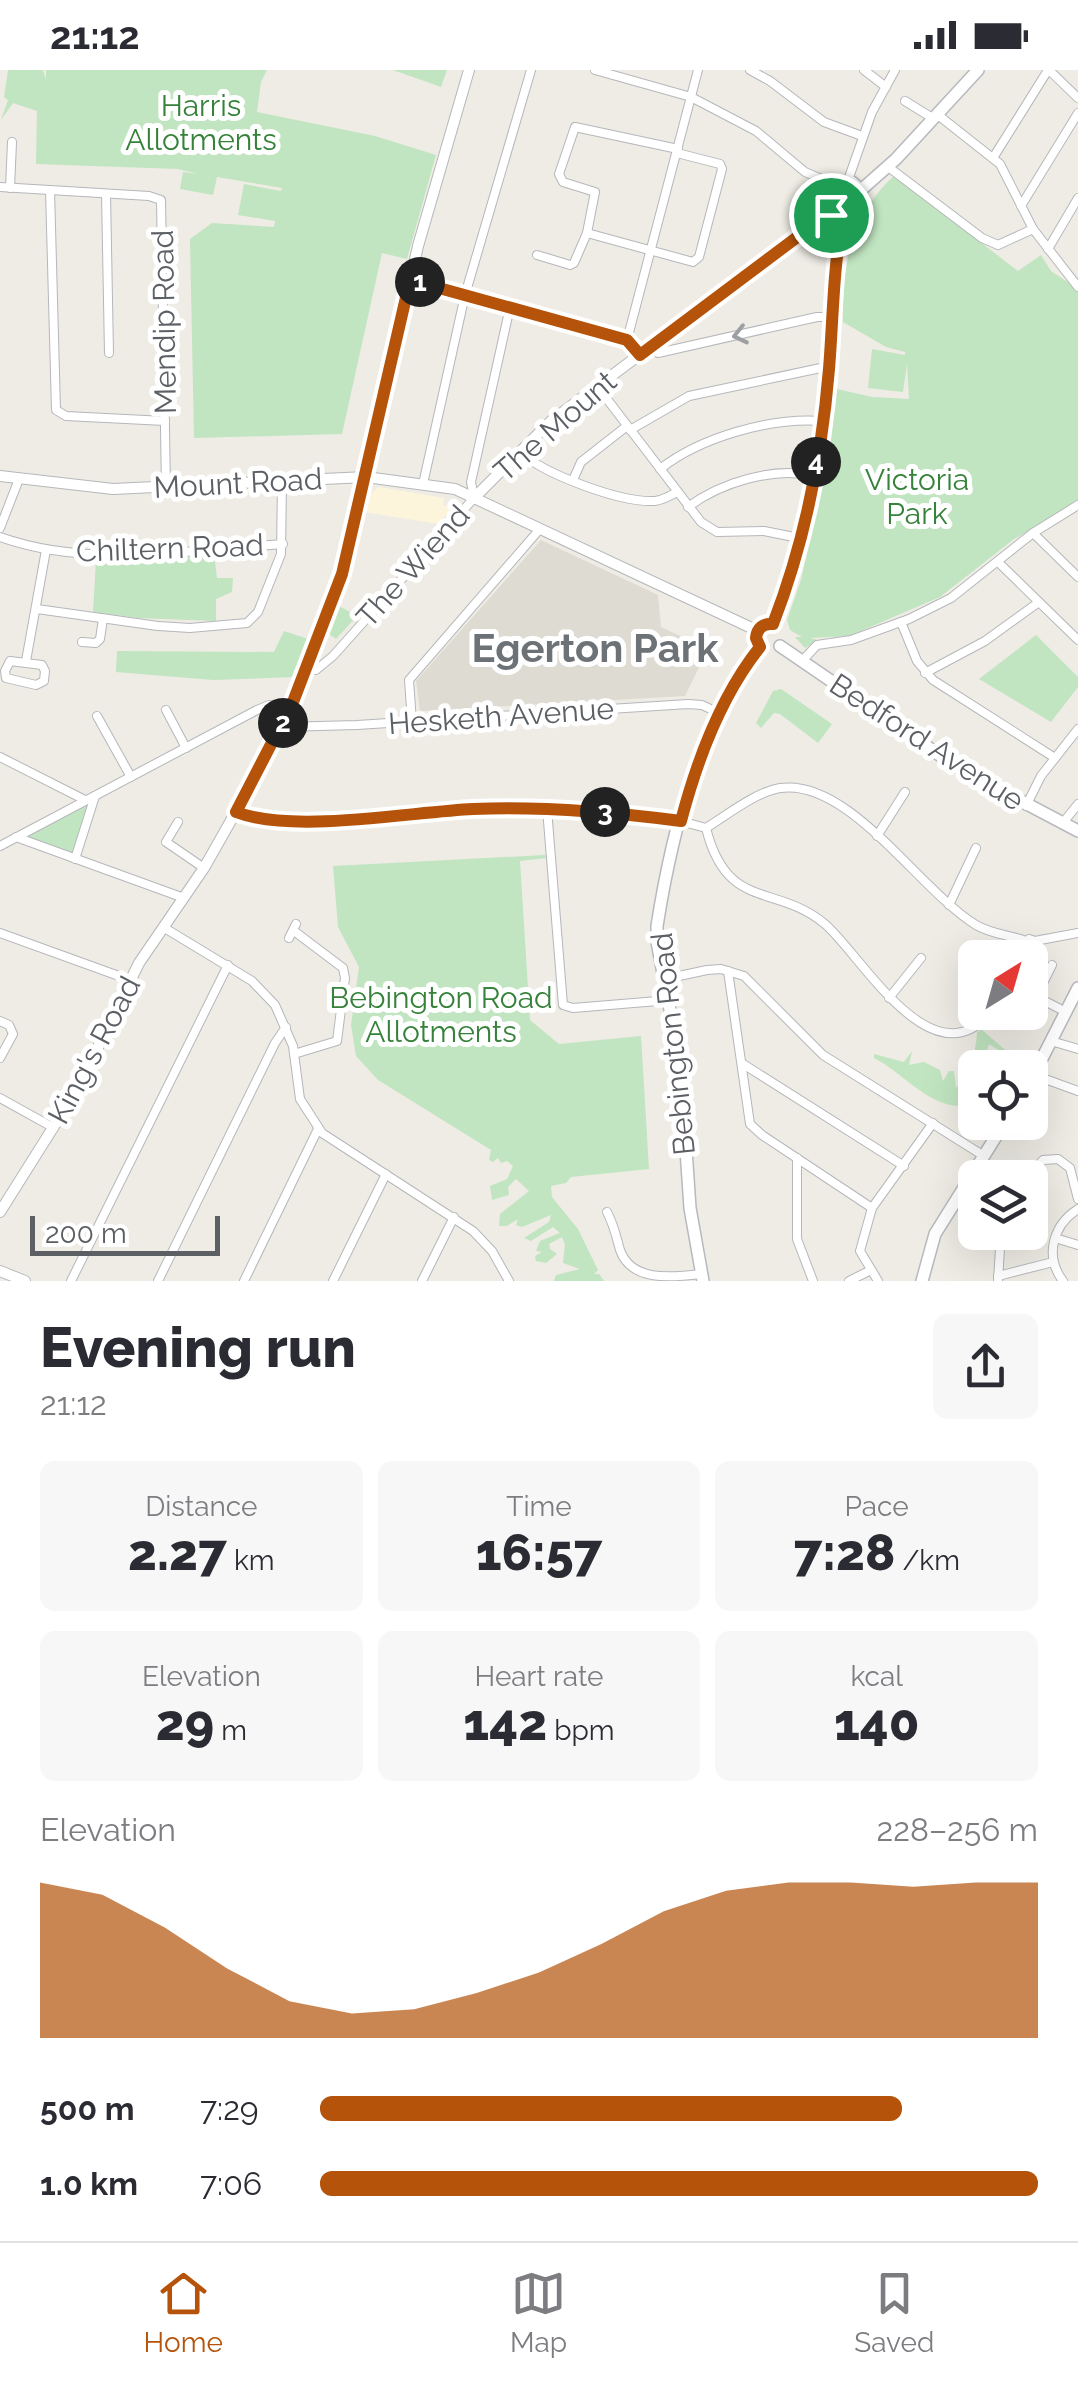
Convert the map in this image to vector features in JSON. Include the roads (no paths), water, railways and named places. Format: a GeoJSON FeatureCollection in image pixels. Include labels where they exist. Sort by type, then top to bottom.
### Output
{"type":"FeatureCollection","features":[{"type":"Feature","properties":{"kind":"main road"},"geometry":{"type":"LineString","coordinates":[[836,219],[858,203],[861,190],[978,70]]}},
{"type":"Feature","properties":{"kind":"main road"},"geometry":{"type":"LineString","coordinates":[[773,624],[789,582],[824,421],[836,219],[845,185],[858,185],[861,190]]}},
{"type":"Feature","properties":{"kind":"main road"},"geometry":{"type":"LineString","coordinates":[[765,624],[773,624],[782,633],[780,646],[769,651],[760,647],[758,631],[765,624]]}},
{"type":"Feature","properties":{"kind":"main road","name":"Bedford Avenue"},"geometry":{"type":"LineString","coordinates":[[780,646],[934,753],[1078,831]]}},
{"type":"Feature","properties":{"kind":"main road","name":"Bebington Road"},"geometry":{"type":"LineString","coordinates":[[702,1277],[690,1208],[680,1062],[658,926],[690,788],[719,714],[738,676],[760,647]]}},
{"type":"Feature","properties":{"kind":"main road"},"geometry":{"type":"LineString","coordinates":[[1046,1050],[1078,988]]}},
{"type":"Feature","properties":{"kind":"main road"},"geometry":{"type":"LineString","coordinates":[[922,1281],[935,1234],[994,1140]]}},
{"type":"Feature","properties":{"kind":"street","name":"King's Road"},"geometry":{"type":"LineString","coordinates":[[0,1212],[78,1088],[130,980],[236,812],[307,669],[342,574],[410,280],[469,70]]}},
{"type":"Feature","properties":{"kind":"street"},"geometry":{"type":"LineString","coordinates":[[423,484],[465,295],[531,70]]}},
{"type":"Feature","properties":{"kind":"street"},"geometry":{"type":"LineString","coordinates":[[594,70],[691,97],[756,132],[805,172],[845,185],[862,136],[895,70]]}},
{"type":"Feature","properties":{"kind":"street"},"geometry":{"type":"LineString","coordinates":[[627,340],[698,70]]}},
{"type":"Feature","properties":{"kind":"street"},"geometry":{"type":"LineString","coordinates":[[750,70],[824,122],[862,136]]}},
{"type":"Feature","properties":{"kind":"street"},"geometry":{"type":"LineString","coordinates":[[864,70],[886,87]]}},
{"type":"Feature","properties":{"kind":"street"},"geometry":{"type":"LineString","coordinates":[[993,158],[1048,70],[1078,98]]}},
{"type":"Feature","properties":{"kind":"street"},"geometry":{"type":"LineString","coordinates":[[905,101],[936,117],[993,158],[1009,177],[1032,228],[1078,287]]}},
{"type":"Feature","properties":{"kind":"street"},"geometry":{"type":"LineString","coordinates":[[1021,206],[1078,113]]}},
{"type":"Feature","properties":{"kind":"street"},"geometry":{"type":"LineString","coordinates":[[537,254],[570,265],[587,233],[595,192],[563,182],[559,174],[575,127],[720,164],[722,169],[699,257],[693,262],[587,233]]}},
{"type":"Feature","properties":{"kind":"street"},"geometry":{"type":"LineString","coordinates":[[5,188],[16,160],[12,142]]}},
{"type":"Feature","properties":{"kind":"street"},"geometry":{"type":"LineString","coordinates":[[888,166],[993,243],[998,245],[1032,228]]}},
{"type":"Feature","properties":{"kind":"street","name":"Mendip Road"},"geometry":{"type":"LineString","coordinates":[[5,188],[154,196],[162,205],[166,487]]}},
{"type":"Feature","properties":{"kind":"street"},"geometry":{"type":"LineString","coordinates":[[50,190],[56,410],[66,416],[165,421]]}},
{"type":"Feature","properties":{"kind":"street"},"geometry":{"type":"LineString","coordinates":[[106,194],[109,353]]}},
{"type":"Feature","properties":{"kind":"street"},"geometry":{"type":"LineString","coordinates":[[1048,249],[1078,198]]}},
{"type":"Feature","properties":{"kind":"street","name":"The Mount"},"geometry":{"type":"LineString","coordinates":[[474,498],[551,421],[812,226],[836,219]]}},
{"type":"Feature","properties":{"kind":"street"},"geometry":{"type":"LineString","coordinates":[[410,280],[627,340],[645,352],[658,353],[817,317],[832,317]]}},
{"type":"Feature","properties":{"kind":"street"},"geometry":{"type":"LineString","coordinates":[[474,498],[471,483],[510,307]]}},
{"type":"Feature","properties":{"kind":"street"},"geometry":{"type":"LineString","coordinates":[[573,480],[580,462],[629,428],[689,396],[830,366]]}},
{"type":"Feature","properties":{"kind":"street"},"geometry":{"type":"LineString","coordinates":[[597,386],[701,522],[718,532],[764,531],[799,538]]}},
{"type":"Feature","properties":{"kind":"street"},"geometry":{"type":"LineString","coordinates":[[660,469],[690,448],[710,440],[801,419],[824,421]]}},
{"type":"Feature","properties":{"kind":"street"},"geometry":{"type":"LineString","coordinates":[[519,452],[533,464],[638,500],[663,499],[677,492]]}},
{"type":"Feature","properties":{"kind":"street"},"geometry":{"type":"LineString","coordinates":[[688,507],[720,488],[788,471],[814,476]]}},
{"type":"Feature","properties":{"kind":"street","name":"Mount Road"},"geometry":{"type":"LineString","coordinates":[[0,476],[93,488],[366,477],[455,490],[758,631]]}},
{"type":"Feature","properties":{"kind":"street"},"geometry":{"type":"LineString","coordinates":[[0,528],[20,479]]}},
{"type":"Feature","properties":{"kind":"street"},"geometry":{"type":"LineString","coordinates":[[37,609],[190,628],[247,624],[258,612],[283,544],[282,480]]}},
{"type":"Feature","properties":{"kind":"street","name":"The Wiend"},"geometry":{"type":"LineString","coordinates":[[307,669],[316,670],[332,656],[474,498]]}},
{"type":"Feature","properties":{"kind":"street"},"geometry":{"type":"LineString","coordinates":[[802,661],[817,645],[851,640],[951,598],[1033,533],[1078,505]]}},
{"type":"Feature","properties":{"kind":"street"},"geometry":{"type":"LineString","coordinates":[[1068,510],[1078,519]]}},
{"type":"Feature","properties":{"kind":"street"},"geometry":{"type":"LineString","coordinates":[[412,722],[409,680],[539,530]]}},
{"type":"Feature","properties":{"kind":"street"},"geometry":{"type":"LineString","coordinates":[[1033,533],[1078,577]]}},
{"type":"Feature","properties":{"kind":"street","name":"Chiltern Road"},"geometry":{"type":"LineString","coordinates":[[0,537],[46,550],[152,555],[283,544]]}},
{"type":"Feature","properties":{"kind":"street"},"geometry":{"type":"LineString","coordinates":[[26,661],[46,550]]}},
{"type":"Feature","properties":{"kind":"street"},"geometry":{"type":"LineString","coordinates":[[998,562],[1078,640]]}},
{"type":"Feature","properties":{"kind":"street"},"geometry":{"type":"LineString","coordinates":[[925,673],[985,641],[1039,602]]}},
{"type":"Feature","properties":{"kind":"street"},"geometry":{"type":"LineString","coordinates":[[82,642],[96,643],[100,639],[103,619]]}},
{"type":"Feature","properties":{"kind":"street"},"geometry":{"type":"LineString","coordinates":[[901,622],[925,673],[1055,758]]}},
{"type":"Feature","properties":{"kind":"street"},"geometry":{"type":"LineString","coordinates":[[10,661],[26,661],[44,668],[41,684],[6,678],[4,671],[10,661]]}},
{"type":"Feature","properties":{"kind":"street","name":"Hesketh Avenue"},"geometry":{"type":"LineString","coordinates":[[281,727],[688,704],[719,714]]}},
{"type":"Feature","properties":{"kind":"street"},"geometry":{"type":"LineString","coordinates":[[0,846],[269,705],[290,708]]}},
{"type":"Feature","properties":{"kind":"street"},"geometry":{"type":"LineString","coordinates":[[166,710],[186,748]]}},
{"type":"Feature","properties":{"kind":"street"},"geometry":{"type":"LineString","coordinates":[[98,716],[131,777]]}},
{"type":"Feature","properties":{"kind":"street"},"geometry":{"type":"LineString","coordinates":[[1026,806],[1055,758],[1078,730]]}},
{"type":"Feature","properties":{"kind":"street"},"geometry":{"type":"LineString","coordinates":[[0,757],[86,800]]}},
{"type":"Feature","properties":{"kind":"street"},"geometry":{"type":"LineString","coordinates":[[236,812],[269,821],[303,821],[547,809],[681,821],[706,828],[777,788],[794,788],[830,798],[878,836],[950,906],[1011,940]]}},
{"type":"Feature","properties":{"kind":"street"},"geometry":{"type":"LineString","coordinates":[[878,836],[905,792]]}},
{"type":"Feature","properties":{"kind":"street"},"geometry":{"type":"LineString","coordinates":[[75,858],[95,796]]}},
{"type":"Feature","properties":{"kind":"street"},"geometry":{"type":"LineString","coordinates":[[1062,824],[1078,804]]}},
{"type":"Feature","properties":{"kind":"street"},"geometry":{"type":"LineString","coordinates":[[547,809],[563,1004],[574,1008],[670,1000]]}},
{"type":"Feature","properties":{"kind":"street"},"geometry":{"type":"LineString","coordinates":[[178,822],[166,842],[204,868]]}},
{"type":"Feature","properties":{"kind":"street"},"geometry":{"type":"LineString","coordinates":[[706,828],[713,850],[735,882],[760,896],[799,909],[825,925],[889,998],[915,1020],[946,1031],[964,1030]]}},
{"type":"Feature","properties":{"kind":"street"},"geometry":{"type":"LineString","coordinates":[[0,836],[187,894]]}},
{"type":"Feature","properties":{"kind":"street"},"geometry":{"type":"LineString","coordinates":[[950,906],[976,848]]}},
{"type":"Feature","properties":{"kind":"street"},"geometry":{"type":"LineString","coordinates":[[163,926],[228,964],[265,992],[286,1028],[300,1099],[318,1129],[454,1217],[492,1251],[509,1281]]}},
{"type":"Feature","properties":{"kind":"street"},"geometry":{"type":"LineString","coordinates":[[293,931],[340,963],[345,978],[337,1042],[294,1054]]}},
{"type":"Feature","properties":{"kind":"street"},"geometry":{"type":"LineString","coordinates":[[1048,941],[1078,932]]}},
{"type":"Feature","properties":{"kind":"street"},"geometry":{"type":"LineString","coordinates":[[0,933],[130,980]]}},
{"type":"Feature","properties":{"kind":"street"},"geometry":{"type":"LineString","coordinates":[[889,998],[917,969],[921,958]]}},
{"type":"Feature","properties":{"kind":"street"},"geometry":{"type":"LineString","coordinates":[[72,1281],[228,964]]}},
{"type":"Feature","properties":{"kind":"street"},"geometry":{"type":"LineString","coordinates":[[1052,965],[1039,998],[1066,1012]]}},
{"type":"Feature","properties":{"kind":"street"},"geometry":{"type":"LineString","coordinates":[[665,979],[707,970],[728,971],[754,984],[824,1055],[984,1156]]}},
{"type":"Feature","properties":{"kind":"street"},"geometry":{"type":"LineString","coordinates":[[728,971],[750,1124],[872,1208]]}},
{"type":"Feature","properties":{"kind":"street"},"geometry":{"type":"LineString","coordinates":[[0,1021],[13,1034],[0,1058]]}},
{"type":"Feature","properties":{"kind":"street"},"geometry":{"type":"LineString","coordinates":[[158,1281],[275,1043],[286,1028]]}},
{"type":"Feature","properties":{"kind":"street"},"geometry":{"type":"LineString","coordinates":[[1051,1041],[1078,1048]]}},
{"type":"Feature","properties":{"kind":"street"},"geometry":{"type":"LineString","coordinates":[[742,1064],[904,1166]]}},
{"type":"Feature","properties":{"kind":"street"},"geometry":{"type":"LineString","coordinates":[[1048,1082],[1078,1090]]}},
{"type":"Feature","properties":{"kind":"street"},"geometry":{"type":"LineString","coordinates":[[0,1098],[54,1128]]}},
{"type":"Feature","properties":{"kind":"street"},"geometry":{"type":"LineString","coordinates":[[878,1281],[860,1252],[872,1208],[933,1124]]}},
{"type":"Feature","properties":{"kind":"street"},"geometry":{"type":"LineString","coordinates":[[244,1281],[318,1129]]}},
{"type":"Feature","properties":{"kind":"street"},"geometry":{"type":"LineString","coordinates":[[797,1158],[797,1239],[813,1281]]}},
{"type":"Feature","properties":{"kind":"street"},"geometry":{"type":"LineString","coordinates":[[1043,1160],[1058,1159],[1070,1168],[1078,1199]]}},
{"type":"Feature","properties":{"kind":"street"},"geometry":{"type":"LineString","coordinates":[[333,1281],[386,1174]]}},
{"type":"Feature","properties":{"kind":"street"},"geometry":{"type":"LineString","coordinates":[[1063,1281],[1053,1262],[1055,1238],[1066,1218],[1078,1210]]}},
{"type":"Feature","properties":{"kind":"street"},"geometry":{"type":"LineString","coordinates":[[422,1281],[454,1217]]}},
{"type":"Feature","properties":{"kind":"street"},"geometry":{"type":"LineString","coordinates":[[607,1219],[624,1260],[639,1278],[702,1277]]}},
{"type":"Feature","properties":{"kind":"street"},"geometry":{"type":"LineString","coordinates":[[1055,1238],[1078,1245]]}},
{"type":"Feature","properties":{"kind":"street"},"geometry":{"type":"LineString","coordinates":[[1000,1250],[998,1278],[1053,1262]]}},
{"type":"Feature","properties":{"kind":"street"},"geometry":{"type":"LineString","coordinates":[[849,1281],[871,1270]]}},
{"type":"Feature","properties":{"kind":"street"},"geometry":{"type":"LineString","coordinates":[[0,1271],[25,1281]]}},
{"type":"Feature","properties":{"kind":"district","name":"Egerton Park"},"geometry":{"type":"Point","coordinates":[595,647]}},
{"type":"Feature","properties":{"kind":"park label","name":"Harris Allotments"},"geometry":{"type":"Point","coordinates":[201,122]}},
{"type":"Feature","properties":{"kind":"park label","name":"Victoria Park"},"geometry":{"type":"Point","coordinates":[917,496]}},
{"type":"Feature","properties":{"kind":"park label","name":"Bebington Road Allotments"},"geometry":{"type":"Point","coordinates":[441,1014]}}]}
